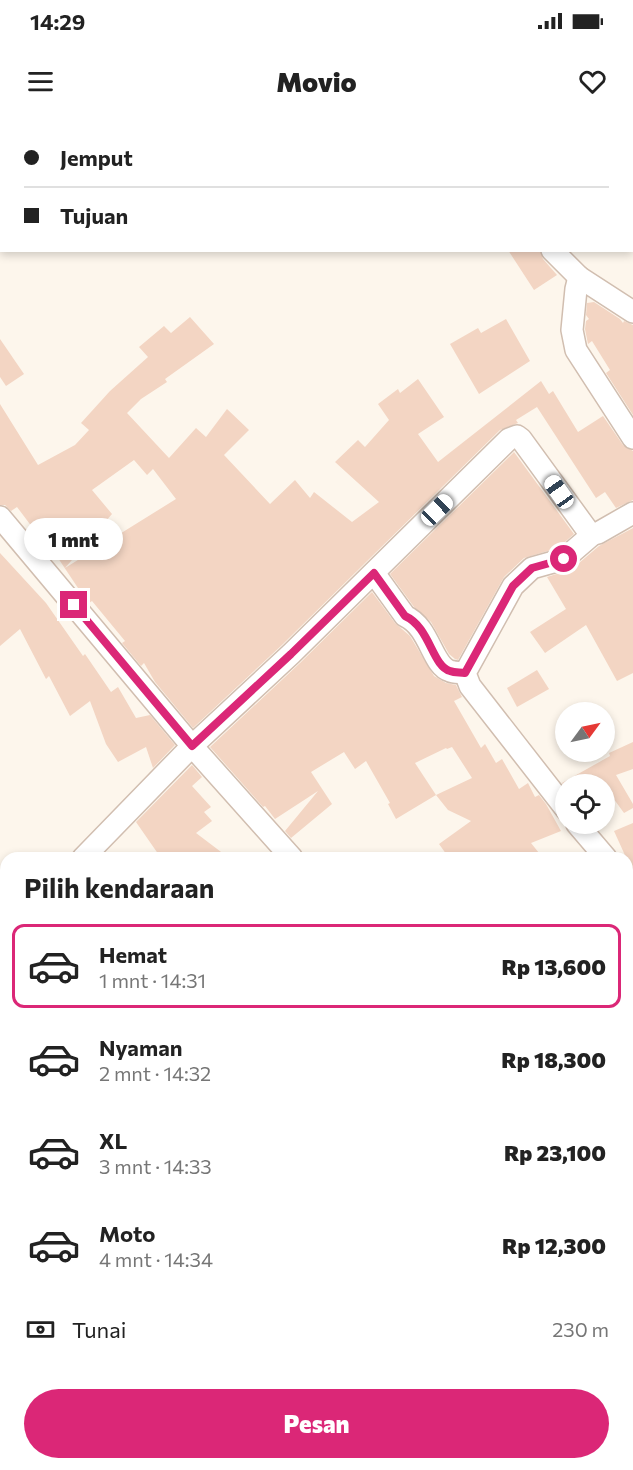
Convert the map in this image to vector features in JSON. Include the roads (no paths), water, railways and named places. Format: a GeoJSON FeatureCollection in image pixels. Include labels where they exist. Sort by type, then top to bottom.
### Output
{"type":"FeatureCollection","features":[{"type":"Feature","properties":{"kind":"street"},"geometry":{"type":"LineString","coordinates":[[554,252],[579,277],[633,312]]}},
{"type":"Feature","properties":{"kind":"street"},"geometry":{"type":"LineString","coordinates":[[579,277],[572,330],[576,350],[633,438]]}},
{"type":"Feature","properties":{"kind":"street"},"geometry":{"type":"LineString","coordinates":[[88,852],[192,746],[291,654],[509,439],[514,436],[521,439],[584,527],[593,534]]}},
{"type":"Feature","properties":{"kind":"street"},"geometry":{"type":"LineString","coordinates":[[555,795],[470,686],[465,673],[513,586],[523,575],[532,568],[564,559],[593,534],[633,513]]}},
{"type":"Feature","properties":{"kind":"street"},"geometry":{"type":"LineString","coordinates":[[0,517],[192,746],[287,852]]}},
{"type":"Feature","properties":{"kind":"street"},"geometry":{"type":"LineString","coordinates":[[374,573],[405,616],[413,620],[428,639],[441,666],[449,671],[465,673]]}},
{"type":"Feature","properties":{"kind":"street"},"geometry":{"type":"LineString","coordinates":[[586,834],[601,852]]}}]}
